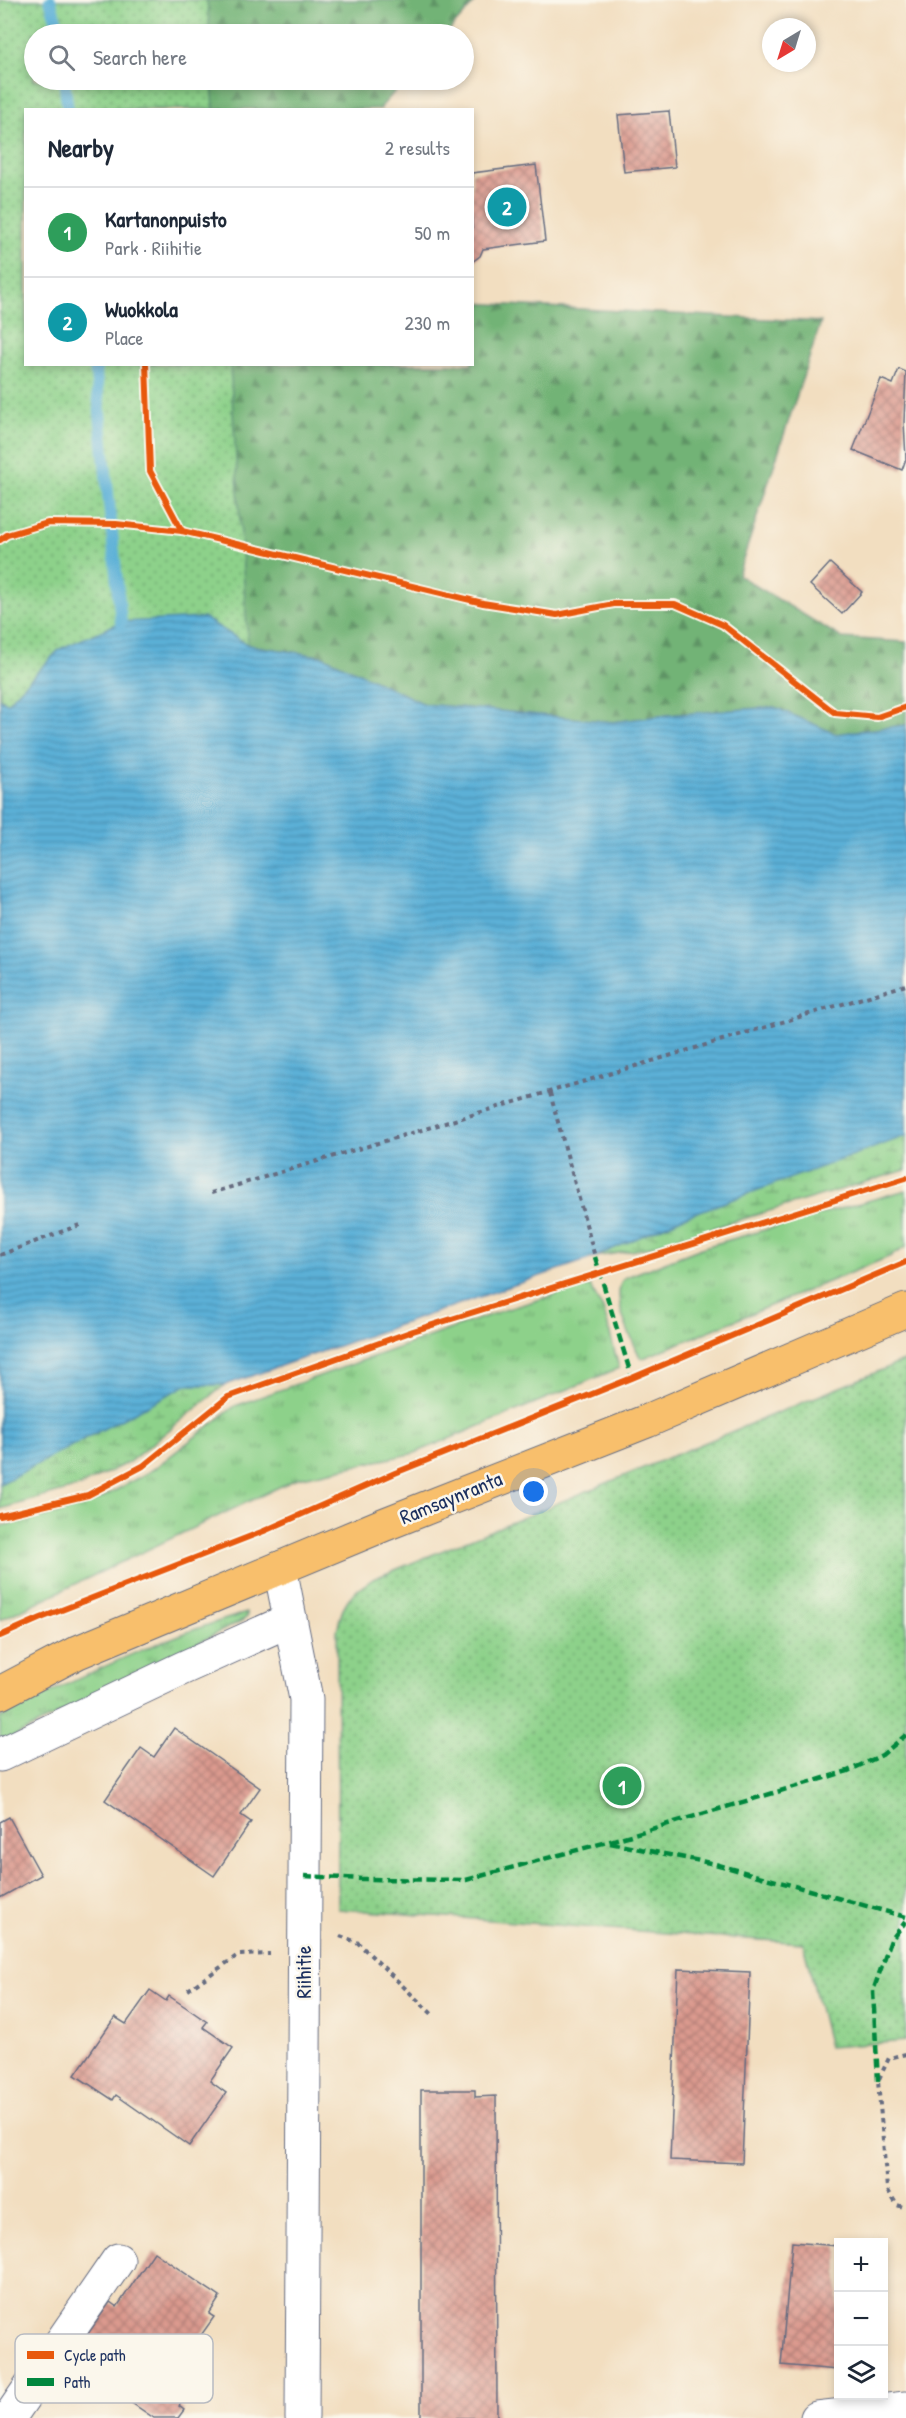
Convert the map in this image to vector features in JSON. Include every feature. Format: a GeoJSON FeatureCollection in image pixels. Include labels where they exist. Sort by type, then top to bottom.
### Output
{"type":"FeatureCollection","features":[{"type":"Feature","properties":{"kind":"main road","name":"Ramsaynranta"},"geometry":{"type":"LineString","coordinates":[[0,1693],[78,1652],[280,1568],[647,1421],[906,1310]]}},
{"type":"Feature","properties":{"kind":"street","name":"Riihitie"},"geometry":{"type":"LineString","coordinates":[[280,1568],[306,1699],[302,2418]]}},
{"type":"Feature","properties":{"kind":"street"},"geometry":{"type":"LineString","coordinates":[[0,1755],[290,1620]]}},
{"type":"Feature","properties":{"kind":"street"},"geometry":{"type":"LineString","coordinates":[[67,2334],[118,2260]]}},
{"type":"Feature","properties":{"kind":"street"},"geometry":{"type":"LineString","coordinates":[[11,2418],[19,2403]]}},
{"type":"Feature","properties":{"kind":"street"},"geometry":{"type":"LineString","coordinates":[[817,2418],[906,2408]]}},
{"type":"Feature","properties":{"kind":"path"},"geometry":{"type":"LineString","coordinates":[[211,1192],[550,1093],[906,985]]}},
{"type":"Feature","properties":{"kind":"path"},"geometry":{"type":"LineString","coordinates":[[550,1093],[595,1257]]}},
{"type":"Feature","properties":{"kind":"path"},"geometry":{"type":"LineString","coordinates":[[0,1255],[82,1224]]}},
{"type":"Feature","properties":{"kind":"path"},"geometry":{"type":"LineString","coordinates":[[188,1990],[238,1955],[304,1943],[329,1933],[357,1942],[432,2014]]}},
{"type":"Feature","properties":{"kind":"path"},"geometry":{"type":"LineString","coordinates":[[906,2054],[889,2058],[878,2081],[887,2189],[897,2205],[906,2208]]}},
{"type":"Feature","properties":{"kind":"green space"},"geometry":{"type":"Polygon","coordinates":[[[0,0],[207,0],[209,24],[24,24],[24,90],[213,90],[214,108],[24,108],[24,366],[230,366],[248,645],[204,618],[60,649],[7,703],[0,699],[0,0]]]}},
{"type":"Feature","properties":{"kind":"green space"},"geometry":{"type":"Polygon","coordinates":[[[172,0],[477,0],[455,24],[152,24],[172,0]]]}},
{"type":"Feature","properties":{"kind":"green space"},"geometry":{"type":"Polygon","coordinates":[[[50,90],[396,90],[381,108],[24,108],[24,366],[474,366],[474,303],[821,322],[738,575],[842,638],[906,642],[906,725],[836,734],[774,707],[613,722],[424,704],[325,657],[248,645],[0,699],[0,113],[50,90]]]}},
{"type":"Feature","properties":{"kind":"green space"},"geometry":{"type":"Polygon","coordinates":[[[906,1087],[906,1170],[642,1249],[595,1257],[225,1385],[129,1462],[78,1487],[0,1509],[0,1393],[906,1087]]]}},
{"type":"Feature","properties":{"kind":"green space"},"geometry":{"type":"Polygon","coordinates":[[[906,1190],[906,1247],[891,1256],[641,1359],[620,1307],[620,1286],[624,1278],[704,1247],[906,1190]]]}},
{"type":"Feature","properties":{"kind":"green space"},"geometry":{"type":"Polygon","coordinates":[[[590,1286],[604,1311],[619,1368],[415,1453],[298,1478],[0,1620],[0,1526],[59,1513],[100,1499],[152,1470],[235,1406],[504,1310],[590,1286]]]}},
{"type":"Feature","properties":{"kind":"green space"},"geometry":{"type":"Polygon","coordinates":[[[906,1360],[906,2041],[829,2047],[803,1943],[338,1909],[337,1630],[342,1611],[352,1594],[373,1579],[906,1360]]]}},
{"type":"Feature","properties":{"kind":"green space"},"geometry":{"type":"Polygon","coordinates":[[[247,1613],[247,1617],[243,1620],[0,1744],[0,1718],[16,1709],[158,1643],[247,1613]]]}},
{"type":"Feature","properties":{"kind":"water"},"geometry":{"type":"Polygon","coordinates":[[[204,618],[248,645],[325,657],[424,704],[613,722],[774,707],[836,734],[906,725],[906,1136],[684,1217],[595,1257],[225,1385],[186,1385],[0,1484],[0,699],[7,703],[60,649],[121,622],[204,618]]]}},
{"type":"Feature","properties":{"kind":"building"},"geometry":{"type":"Polygon","coordinates":[[[669,111],[675,167],[624,172],[618,115],[669,111]]]}},
{"type":"Feature","properties":{"kind":"building"},"geometry":{"type":"Polygon","coordinates":[[[536,165],[545,241],[483,249],[480,256],[474,260],[474,173],[536,165]]]}},
{"type":"Feature","properties":{"kind":"building"},"geometry":{"type":"Polygon","coordinates":[[[899,369],[906,372],[904,422],[906,459],[902,470],[853,450],[881,379],[893,384],[899,369]]]}},
{"type":"Feature","properties":{"kind":"building"},"geometry":{"type":"Polygon","coordinates":[[[830,563],[862,592],[842,614],[810,585],[830,563]]]}},
{"type":"Feature","properties":{"kind":"building"},"geometry":{"type":"Polygon","coordinates":[[[174,1728],[260,1788],[241,1815],[251,1822],[214,1876],[105,1800],[141,1748],[154,1757],[174,1728]]]}},
{"type":"Feature","properties":{"kind":"building"},"geometry":{"type":"Polygon","coordinates":[[[9,1817],[41,1875],[0,1898],[0,1822],[9,1817]]]}},
{"type":"Feature","properties":{"kind":"building"},"geometry":{"type":"Polygon","coordinates":[[[678,1969],[750,1972],[742,2163],[670,2160],[678,1969]]]}},
{"type":"Feature","properties":{"kind":"building"},"geometry":{"type":"Polygon","coordinates":[[[150,1990],[166,2001],[169,1996],[187,2008],[207,2022],[203,2027],[233,2048],[210,2081],[226,2093],[189,2146],[116,2095],[113,2100],[75,2075],[115,2017],[126,2024],[150,1990]]]}},
{"type":"Feature","properties":{"kind":"building"},"geometry":{"type":"Polygon","coordinates":[[[421,2090],[475,2090],[475,2097],[496,2096],[497,2418],[421,2418],[421,2090]]]}},
{"type":"Feature","properties":{"kind":"building"},"geometry":{"type":"Polygon","coordinates":[[[792,2242],[834,2246],[834,2370],[781,2365],[792,2242]]]}},
{"type":"Feature","properties":{"kind":"building"},"geometry":{"type":"Polygon","coordinates":[[[154,2252],[220,2297],[209,2314],[214,2317],[202,2334],[88,2334],[110,2302],[117,2307],[154,2252]]]}},
{"type":"Feature","properties":{"kind":"building"},"geometry":{"type":"Polygon","coordinates":[[[132,2403],[181,2403],[179,2406],[184,2410],[178,2418],[154,2418],[132,2403]]]}},
{"type":"Feature","properties":{"kind":"waterway"},"geometry":{"type":"LineString","coordinates":[[50,0],[57,24]]}},
{"type":"Feature","properties":{"kind":"waterway"},"geometry":{"type":"LineString","coordinates":[[65,90],[68,108]]}},
{"type":"Feature","properties":{"kind":"waterway"},"geometry":{"type":"LineString","coordinates":[[95,366],[121,622]]}},
{"type":"Feature","properties":{"kind":"marked path"},"geometry":{"type":"LineString","coordinates":[[595,1257],[632,1378]]}},
{"type":"Feature","properties":{"kind":"marked path"},"geometry":{"type":"LineString","coordinates":[[304,1876],[466,1880],[607,1842],[848,1771],[882,1755],[906,1735]]}},
{"type":"Feature","properties":{"kind":"marked path"},"geometry":{"type":"LineString","coordinates":[[610,1843],[715,1864],[906,1917]]}},
{"type":"Feature","properties":{"kind":"marked path"},"geometry":{"type":"LineString","coordinates":[[878,2081],[873,1991],[891,1940],[906,1921]]}},
{"type":"Feature","properties":{"kind":"cycle path"},"geometry":{"type":"LineString","coordinates":[[146,366],[150,471],[182,531]]}},
{"type":"Feature","properties":{"kind":"cycle path"},"geometry":{"type":"LineString","coordinates":[[0,540],[7,535],[48,523],[116,524],[182,531],[483,603],[557,615],[614,604],[675,604],[723,625],[835,713],[877,717],[906,707]]}},
{"type":"Feature","properties":{"kind":"cycle path"},"geometry":{"type":"LineString","coordinates":[[0,1516],[88,1495],[143,1466],[228,1397],[413,1331],[906,1178]]}},
{"type":"Feature","properties":{"kind":"cycle path"},"geometry":{"type":"LineString","coordinates":[[0,1636],[264,1531],[395,1473],[632,1378],[906,1262]]}},
{"type":"Feature","properties":{"kind":"place","name":"Wuokkola"},"geometry":{"type":"Point","coordinates":[507,207]}},
{"type":"Feature","properties":{"kind":"place","name":"Kartanonpuisto"},"geometry":{"type":"Point","coordinates":[622,1786]}}]}
